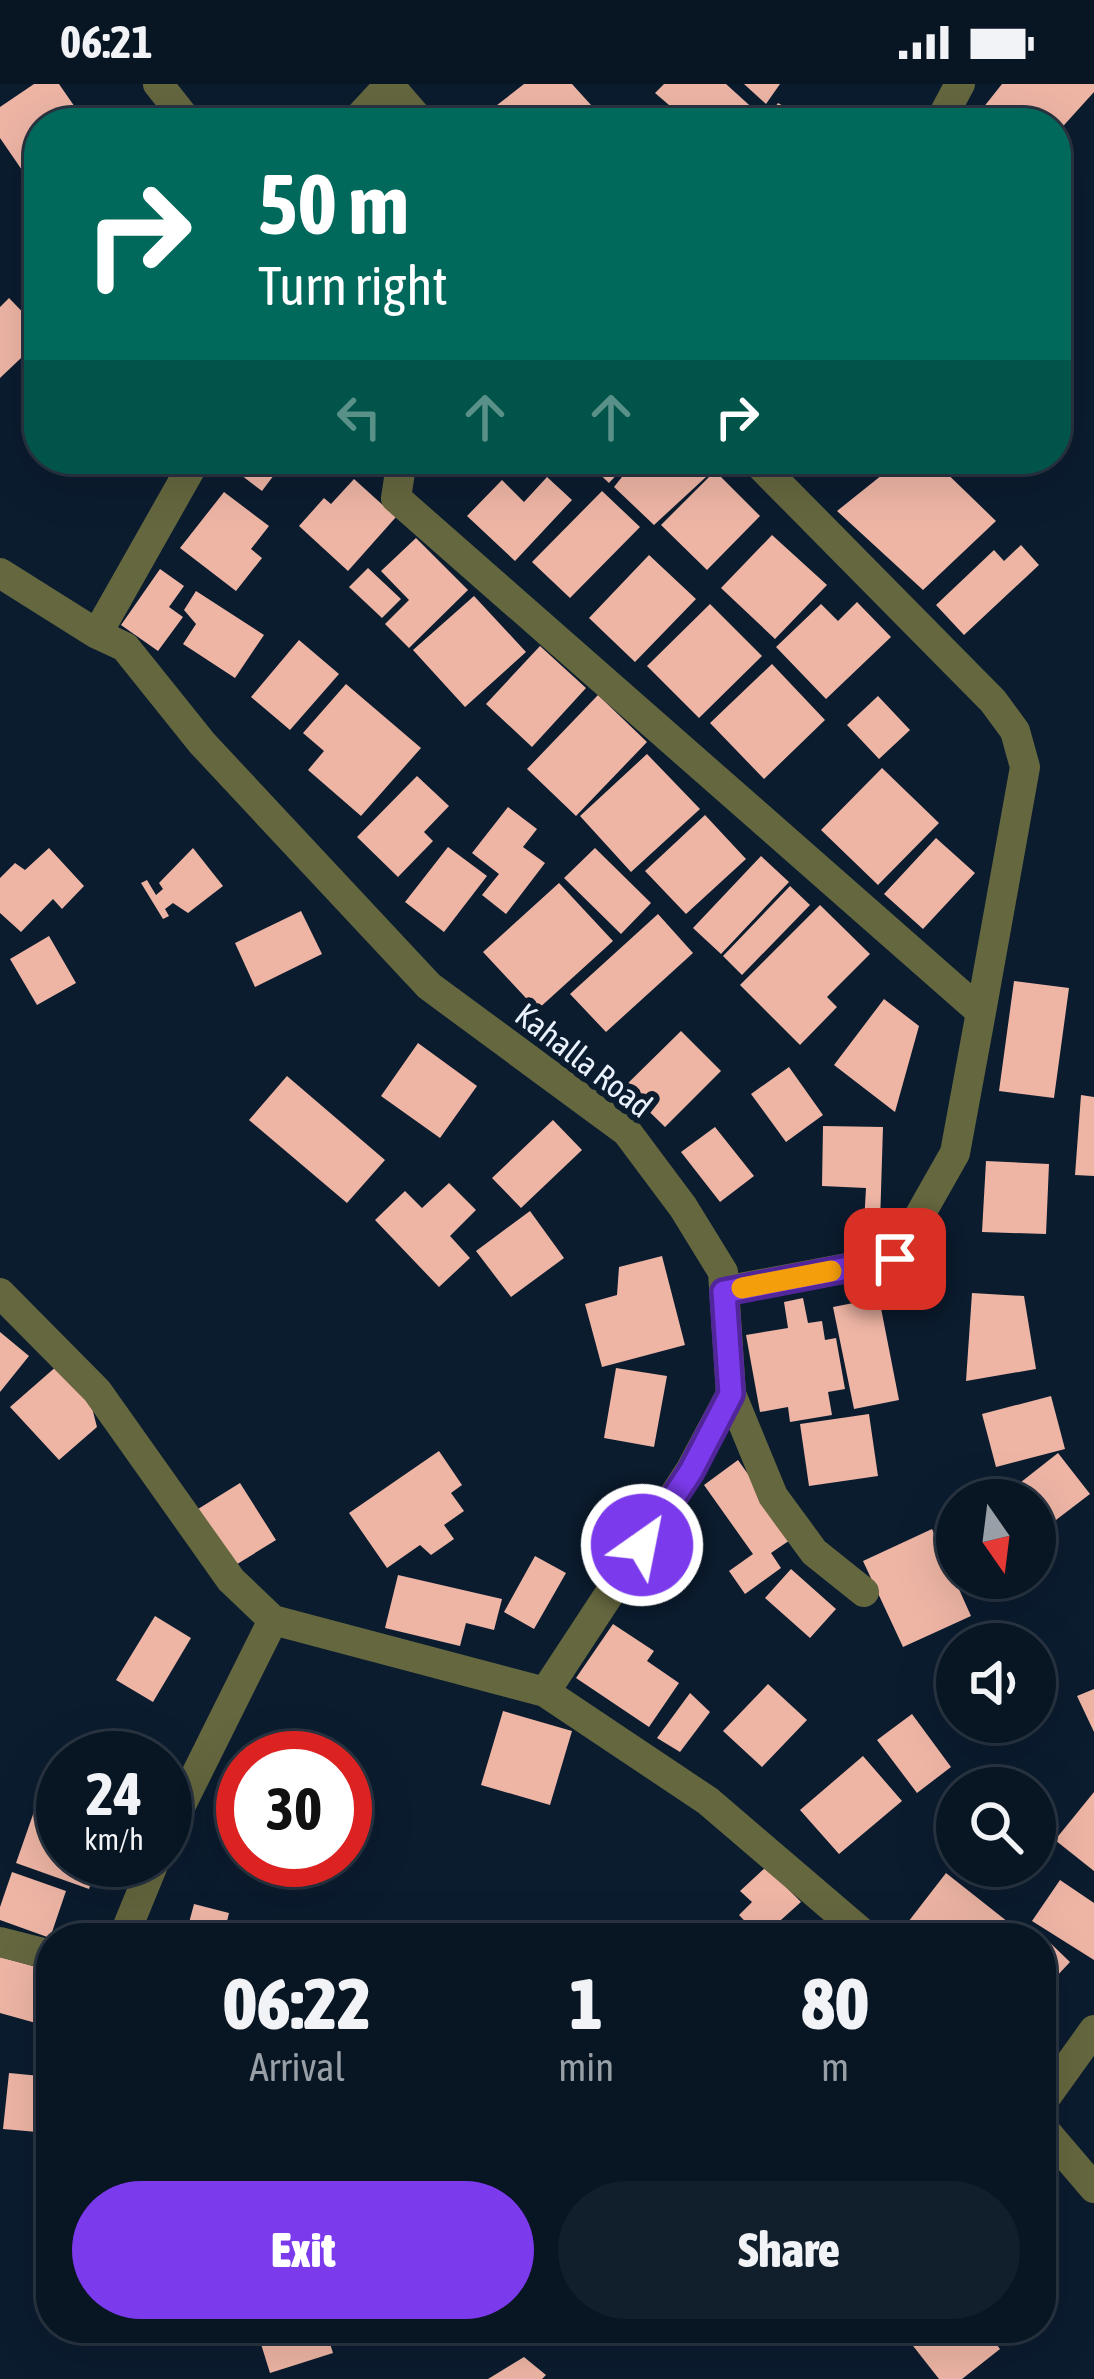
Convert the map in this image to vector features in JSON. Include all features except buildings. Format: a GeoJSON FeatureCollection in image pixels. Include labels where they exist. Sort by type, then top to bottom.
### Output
{"type":"FeatureCollection","features":[{"type":"Feature","properties":{"kind":"street"},"geometry":{"type":"LineString","coordinates":[[158,84],[177,108]]}},
{"type":"Feature","properties":{"kind":"street"},"geometry":{"type":"LineString","coordinates":[[368,108],[390,85],[409,108]]}},
{"type":"Feature","properties":{"kind":"street"},"geometry":{"type":"LineString","coordinates":[[97,634],[188,474]]}},
{"type":"Feature","properties":{"kind":"street"},"geometry":{"type":"LineString","coordinates":[[400,474],[396,498],[981,1012]]}},
{"type":"Feature","properties":{"kind":"street"},"geometry":{"type":"LineString","coordinates":[[724,1292],[895,1259],[955,1153],[1025,767],[1015,731],[993,701],[771,474]]}},
{"type":"Feature","properties":{"kind":"street","name":"Kahalla Road"},"geometry":{"type":"LineString","coordinates":[[0,573],[125,647],[202,743],[429,986],[626,1132],[683,1207],[723,1272],[731,1394]]}},
{"type":"Feature","properties":{"kind":"street"},"geometry":{"type":"LineString","coordinates":[[0,1293],[97,1391],[231,1580],[273,1620],[544,1692],[708,1801],[850,1923]]}},
{"type":"Feature","properties":{"kind":"street"},"geometry":{"type":"LineString","coordinates":[[731,1394],[773,1496],[814,1552],[864,1592]]}},
{"type":"Feature","properties":{"kind":"street"},"geometry":{"type":"LineString","coordinates":[[544,1692],[691,1471],[731,1394]]}},
{"type":"Feature","properties":{"kind":"street"},"geometry":{"type":"LineString","coordinates":[[192,1783],[273,1620]]}},
{"type":"Feature","properties":{"kind":"street"},"geometry":{"type":"LineString","coordinates":[[129,1923],[144,1887]]}},
{"type":"Feature","properties":{"kind":"street"},"geometry":{"type":"LineString","coordinates":[[0,1942],[36,1951]]}},
{"type":"Feature","properties":{"kind":"street"},"geometry":{"type":"LineString","coordinates":[[1056,2083],[1094,2030]]}},
{"type":"Feature","properties":{"kind":"street"},"geometry":{"type":"LineString","coordinates":[[1056,2144],[1094,2188]]}},
{"type":"Feature","properties":{"kind":"slow traffic"},"geometry":{"type":"LineString","coordinates":[[742,1288],[831,1271]]}},
{"type":"Feature","properties":{"kind":"route"},"geometry":{"type":"LineString","coordinates":[[642,1545],[691,1471],[731,1394],[724,1292],[895,1259]]}}]}
